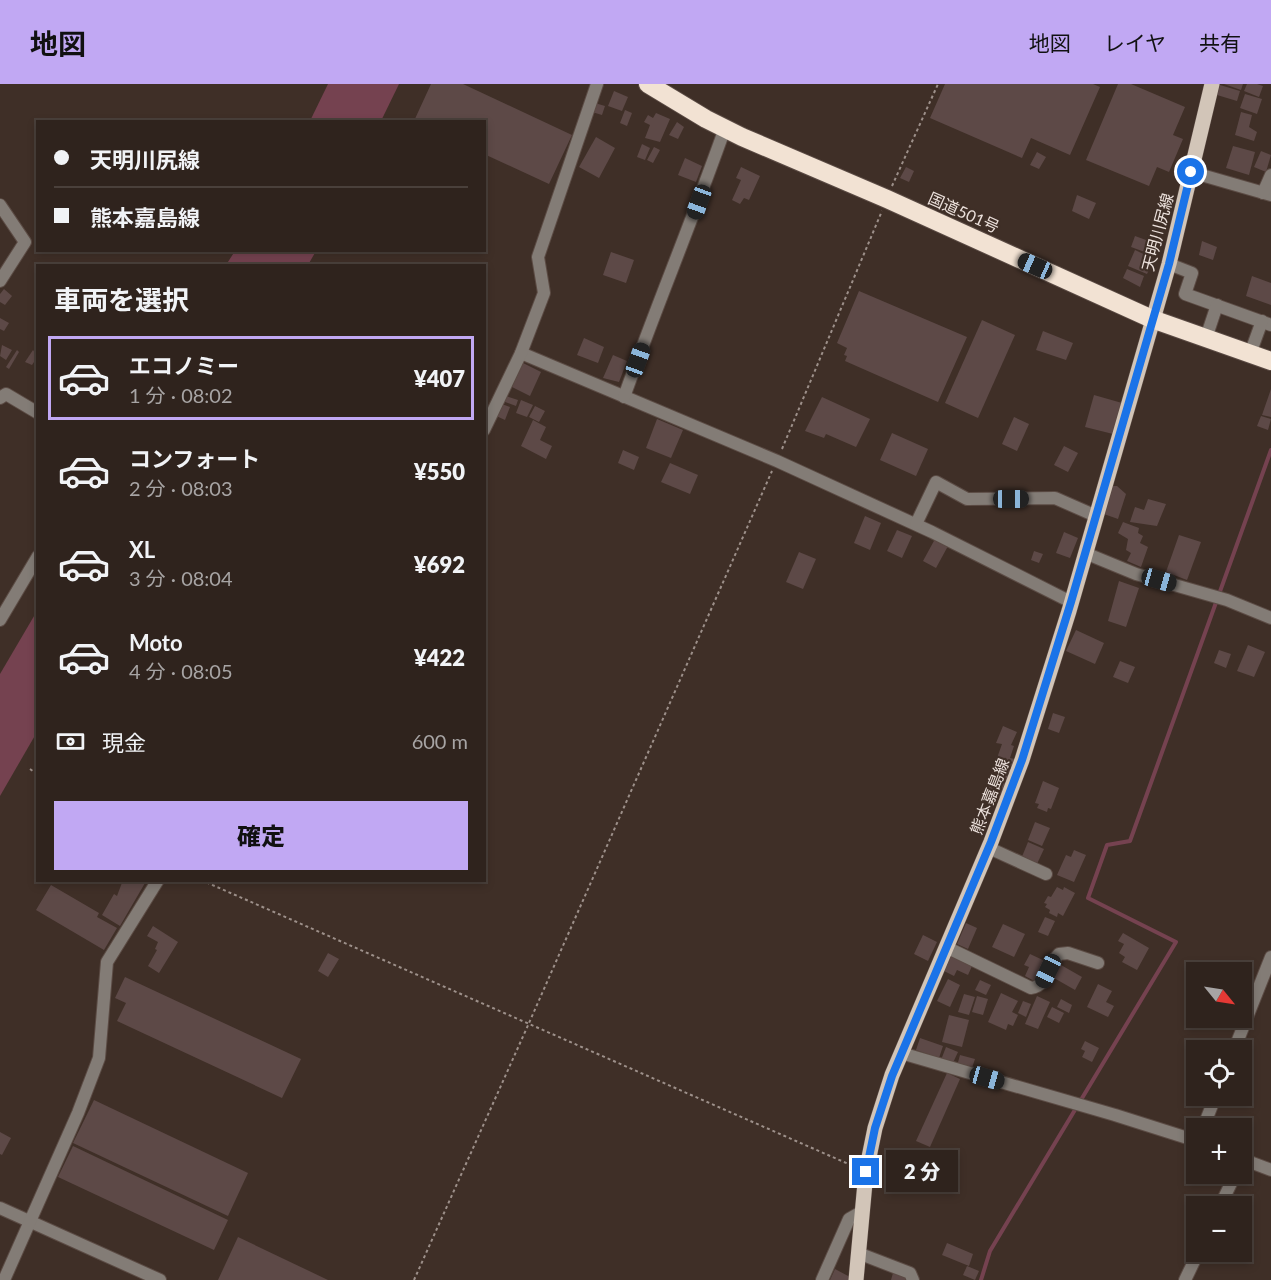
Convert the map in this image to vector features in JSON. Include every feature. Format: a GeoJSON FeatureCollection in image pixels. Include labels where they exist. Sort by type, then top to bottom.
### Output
{"type":"FeatureCollection","features":[{"type":"Feature","properties":{"kind":"highway","name":"国道501号"},"geometry":{"type":"LineString","coordinates":[[648,84],[725,128],[1152,319],[1271,362]]}},
{"type":"Feature","properties":{"kind":"main road","name":"天明川尻線"},"geometry":{"type":"LineString","coordinates":[[1152,319],[1169,264],[1212,84]]}},
{"type":"Feature","properties":{"kind":"main road","name":"熊本嘉島線"},"geometry":{"type":"LineString","coordinates":[[856,1280],[866,1172],[875,1128],[901,1053],[988,848],[1022,760],[1071,602],[1152,319]]}},
{"type":"Feature","properties":{"kind":"street"},"geometry":{"type":"LineString","coordinates":[[486,426],[521,353],[544,293],[538,257],[597,84]]}},
{"type":"Feature","properties":{"kind":"street"},"geometry":{"type":"LineString","coordinates":[[624,397],[725,128]]}},
{"type":"Feature","properties":{"kind":"street"},"geometry":{"type":"LineString","coordinates":[[1191,172],[1267,194],[1271,175]]}},
{"type":"Feature","properties":{"kind":"street"},"geometry":{"type":"LineString","coordinates":[[0,205],[26,242],[0,281]]}},
{"type":"Feature","properties":{"kind":"street"},"geometry":{"type":"LineString","coordinates":[[1169,264],[1192,273],[1185,294],[1266,323],[1250,354]]}},
{"type":"Feature","properties":{"kind":"street"},"geometry":{"type":"LineString","coordinates":[[1206,338],[1217,306]]}},
{"type":"Feature","properties":{"kind":"street"},"geometry":{"type":"LineString","coordinates":[[521,353],[777,461],[916,524],[1071,602]]}},
{"type":"Feature","properties":{"kind":"street"},"geometry":{"type":"LineString","coordinates":[[0,398],[6,394],[36,412]]}},
{"type":"Feature","properties":{"kind":"street"},"geometry":{"type":"LineString","coordinates":[[916,524],[936,482],[967,499],[1055,498],[1096,516]]}},
{"type":"Feature","properties":{"kind":"street"},"geometry":{"type":"LineString","coordinates":[[1085,553],[1137,574],[1227,600],[1271,618]]}},
{"type":"Feature","properties":{"kind":"street"},"geometry":{"type":"LineString","coordinates":[[0,620],[36,559]]}},
{"type":"Feature","properties":{"kind":"street"},"geometry":{"type":"LineString","coordinates":[[988,848],[1046,874]]}},
{"type":"Feature","properties":{"kind":"street"},"geometry":{"type":"LineString","coordinates":[[4,1280],[78,1113],[99,1058],[106,962],[157,882]]}},
{"type":"Feature","properties":{"kind":"street"},"geometry":{"type":"LineString","coordinates":[[946,947],[1031,988],[1042,984],[1053,959],[1059,954],[1068,953],[1098,963]]}},
{"type":"Feature","properties":{"kind":"street"},"geometry":{"type":"LineString","coordinates":[[1238,1040],[1271,957]]}},
{"type":"Feature","properties":{"kind":"street"},"geometry":{"type":"LineString","coordinates":[[901,1053],[1186,1138]]}},
{"type":"Feature","properties":{"kind":"street"},"geometry":{"type":"LineString","coordinates":[[1252,1163],[1271,1170]]}},
{"type":"Feature","properties":{"kind":"street"},"geometry":{"type":"LineString","coordinates":[[0,1208],[160,1280]]}},
{"type":"Feature","properties":{"kind":"street"},"geometry":{"type":"LineString","coordinates":[[822,1280],[849,1219],[863,1211]]}},
{"type":"Feature","properties":{"kind":"street"},"geometry":{"type":"LineString","coordinates":[[858,1253],[910,1273],[913,1280]]}},
{"type":"Feature","properties":{"kind":"street"},"geometry":{"type":"LineString","coordinates":[[1185,1280],[1194,1262]]}},
{"type":"Feature","properties":{"kind":"path"},"geometry":{"type":"LineString","coordinates":[[414,1280],[777,461],[938,84]]}},
{"type":"Feature","properties":{"kind":"path"},"geometry":{"type":"LineString","coordinates":[[30,769],[36,774]]}},
{"type":"Feature","properties":{"kind":"path"},"geometry":{"type":"LineString","coordinates":[[206,882],[866,1172]]}},
{"type":"Feature","properties":{"kind":"shaded area"},"geometry":{"type":"Polygon","coordinates":[[[328,84],[399,84],[381,120],[310,120],[328,84]]]}},
{"type":"Feature","properties":{"kind":"shaded area"},"geometry":{"type":"Polygon","coordinates":[[[234,252],[315,252],[309,264],[227,264],[234,252]]]}},
{"type":"Feature","properties":{"kind":"shaded area"},"geometry":{"type":"Polygon","coordinates":[[[36,613],[36,734],[0,796],[0,674],[36,613]]]}},
{"type":"Feature","properties":{"kind":"building"},"geometry":{"type":"Polygon","coordinates":[[[431,84],[463,84],[572,135],[549,184],[486,155],[486,120],[414,120],[431,84]]]}},
{"type":"Feature","properties":{"kind":"building"},"geometry":{"type":"Polygon","coordinates":[[[945,84],[1093,84],[1100,87],[1070,155],[1031,138],[1022,158],[930,118],[945,84]]]}},
{"type":"Feature","properties":{"kind":"building"},"geometry":{"type":"Polygon","coordinates":[[[1118,84],[1131,84],[1185,107],[1173,135],[1183,139],[1169,172],[1157,167],[1149,186],[1086,160],[1118,84]]]}},
{"type":"Feature","properties":{"kind":"building"},"geometry":{"type":"Polygon","coordinates":[[[1224,84],[1243,84],[1241,90],[1224,84]]]}},
{"type":"Feature","properties":{"kind":"building"},"geometry":{"type":"Polygon","coordinates":[[[1247,84],[1263,86],[1259,97],[1244,91],[1247,84]]]}},
{"type":"Feature","properties":{"kind":"building"},"geometry":{"type":"Polygon","coordinates":[[[1220,85],[1240,91],[1237,101],[1217,95],[1220,85]]]}},
{"type":"Feature","properties":{"kind":"building"},"geometry":{"type":"Polygon","coordinates":[[[614,91],[628,97],[622,111],[608,106],[614,91]]]}},
{"type":"Feature","properties":{"kind":"building"},"geometry":{"type":"Polygon","coordinates":[[[1245,94],[1262,99],[1257,114],[1240,108],[1245,94]]]}},
{"type":"Feature","properties":{"kind":"building"},"geometry":{"type":"Polygon","coordinates":[[[595,103],[605,106],[602,115],[592,112],[595,103]]]}},
{"type":"Feature","properties":{"kind":"building"},"geometry":{"type":"Polygon","coordinates":[[[625,110],[632,113],[627,126],[620,123],[625,110]]]}},
{"type":"Feature","properties":{"kind":"building"},"geometry":{"type":"Polygon","coordinates":[[[1241,112],[1252,115],[1249,127],[1257,132],[1254,141],[1235,135],[1241,112]]]}},
{"type":"Feature","properties":{"kind":"building"},"geometry":{"type":"Polygon","coordinates":[[[656,113],[670,119],[660,142],[645,138],[650,125],[644,122],[648,115],[653,118],[656,113]]]}},
{"type":"Feature","properties":{"kind":"building"},"geometry":{"type":"Polygon","coordinates":[[[677,122],[684,127],[678,139],[669,135],[677,122]]]}},
{"type":"Feature","properties":{"kind":"building"},"geometry":{"type":"Polygon","coordinates":[[[596,137],[615,148],[599,178],[579,167],[596,137]]]}},
{"type":"Feature","properties":{"kind":"building"},"geometry":{"type":"Polygon","coordinates":[[[642,144],[650,148],[645,160],[637,157],[642,144]]]}},
{"type":"Feature","properties":{"kind":"building"},"geometry":{"type":"Polygon","coordinates":[[[1233,146],[1255,152],[1249,175],[1226,168],[1233,146]]]}},
{"type":"Feature","properties":{"kind":"building"},"geometry":{"type":"Polygon","coordinates":[[[654,147],[660,150],[653,163],[647,160],[654,147]]]}},
{"type":"Feature","properties":{"kind":"building"},"geometry":{"type":"Polygon","coordinates":[[[1261,151],[1271,155],[1266,172],[1254,167],[1261,151]]]}},
{"type":"Feature","properties":{"kind":"building"},"geometry":{"type":"Polygon","coordinates":[[[1037,152],[1046,157],[1039,169],[1030,165],[1037,152]]]}},
{"type":"Feature","properties":{"kind":"building"},"geometry":{"type":"Polygon","coordinates":[[[685,158],[702,166],[696,182],[678,175],[685,158]]]}},
{"type":"Feature","properties":{"kind":"building"},"geometry":{"type":"Polygon","coordinates":[[[741,167],[760,176],[749,200],[744,198],[740,204],[732,200],[741,180],[736,178],[741,167]]]}},
{"type":"Feature","properties":{"kind":"building"},"geometry":{"type":"Polygon","coordinates":[[[906,167],[914,171],[909,182],[900,178],[906,167]]]}},
{"type":"Feature","properties":{"kind":"building"},"geometry":{"type":"Polygon","coordinates":[[[1077,195],[1096,203],[1089,219],[1072,211],[1077,195]]]}},
{"type":"Feature","properties":{"kind":"building"},"geometry":{"type":"Polygon","coordinates":[[[1135,236],[1157,244],[1153,255],[1131,247],[1135,236]]]}},
{"type":"Feature","properties":{"kind":"building"},"geometry":{"type":"Polygon","coordinates":[[[1202,241],[1217,247],[1213,260],[1199,255],[1202,241]]]}},
{"type":"Feature","properties":{"kind":"building"},"geometry":{"type":"Polygon","coordinates":[[[1135,250],[1154,259],[1147,274],[1128,266],[1135,250]]]}},
{"type":"Feature","properties":{"kind":"building"},"geometry":{"type":"Polygon","coordinates":[[[611,252],[634,260],[626,283],[603,275],[611,252]]]}},
{"type":"Feature","properties":{"kind":"building"},"geometry":{"type":"Polygon","coordinates":[[[1127,269],[1144,276],[1140,287],[1123,278],[1127,269]]]}},
{"type":"Feature","properties":{"kind":"building"},"geometry":{"type":"Polygon","coordinates":[[[1252,276],[1271,283],[1271,305],[1246,296],[1252,276]]]}},
{"type":"Feature","properties":{"kind":"building"},"geometry":{"type":"Polygon","coordinates":[[[4,289],[12,296],[5,305],[0,302],[0,294],[4,289]]]}},
{"type":"Feature","properties":{"kind":"building"},"geometry":{"type":"Polygon","coordinates":[[[859,291],[967,337],[938,402],[845,361],[847,356],[844,355],[847,348],[837,343],[859,291]]]}},
{"type":"Feature","properties":{"kind":"building"},"geometry":{"type":"Polygon","coordinates":[[[0,318],[9,323],[4,331],[0,329],[0,318]]]}},
{"type":"Feature","properties":{"kind":"building"},"geometry":{"type":"Polygon","coordinates":[[[982,320],[1015,335],[978,418],[945,403],[982,320]]]}},
{"type":"Feature","properties":{"kind":"building"},"geometry":{"type":"Polygon","coordinates":[[[1043,331],[1073,343],[1066,360],[1036,350],[1043,331]]]}},
{"type":"Feature","properties":{"kind":"building"},"geometry":{"type":"Polygon","coordinates":[[[584,338],[604,347],[598,363],[577,355],[584,338]]]}},
{"type":"Feature","properties":{"kind":"building"},"geometry":{"type":"Polygon","coordinates":[[[2,345],[12,350],[6,360],[0,356],[2,345]]]}},
{"type":"Feature","properties":{"kind":"building"},"geometry":{"type":"Polygon","coordinates":[[[17,350],[19,352],[9,369],[6,367],[17,350]]]}},
{"type":"Feature","properties":{"kind":"building"},"geometry":{"type":"Polygon","coordinates":[[[33,350],[36,359],[32,365],[25,362],[33,350]]]}},
{"type":"Feature","properties":{"kind":"building"},"geometry":{"type":"Polygon","coordinates":[[[613,355],[627,361],[619,382],[603,378],[613,355]]]}},
{"type":"Feature","properties":{"kind":"building"},"geometry":{"type":"Polygon","coordinates":[[[523,363],[541,372],[530,396],[512,387],[523,363]]]}},
{"type":"Feature","properties":{"kind":"building"},"geometry":{"type":"Polygon","coordinates":[[[1271,389],[1271,417],[1262,415],[1271,389]]]}},
{"type":"Feature","properties":{"kind":"building"},"geometry":{"type":"Polygon","coordinates":[[[1094,395],[1122,403],[1113,434],[1085,427],[1094,395]]]}},
{"type":"Feature","properties":{"kind":"building"},"geometry":{"type":"Polygon","coordinates":[[[506,396],[518,400],[516,406],[505,402],[506,396]]]}},
{"type":"Feature","properties":{"kind":"building"},"geometry":{"type":"Polygon","coordinates":[[[822,397],[870,419],[856,447],[826,434],[824,438],[805,431],[822,397]]]}},
{"type":"Feature","properties":{"kind":"building"},"geometry":{"type":"Polygon","coordinates":[[[521,400],[533,405],[527,417],[516,413],[521,400]]]}},
{"type":"Feature","properties":{"kind":"building"},"geometry":{"type":"Polygon","coordinates":[[[499,403],[510,407],[505,420],[494,415],[499,403]]]}},
{"type":"Feature","properties":{"kind":"building"},"geometry":{"type":"Polygon","coordinates":[[[535,406],[545,411],[539,422],[529,417],[535,406]]]}},
{"type":"Feature","properties":{"kind":"building"},"geometry":{"type":"Polygon","coordinates":[[[1261,416],[1271,419],[1268,430],[1257,426],[1261,416]]]}},
{"type":"Feature","properties":{"kind":"building"},"geometry":{"type":"Polygon","coordinates":[[[1014,417],[1029,424],[1017,451],[1002,444],[1014,417]]]}},
{"type":"Feature","properties":{"kind":"building"},"geometry":{"type":"Polygon","coordinates":[[[657,419],[683,430],[671,458],[646,448],[657,419]]]}},
{"type":"Feature","properties":{"kind":"building"},"geometry":{"type":"Polygon","coordinates":[[[533,420],[546,427],[540,440],[552,446],[546,459],[521,446],[533,420]]]}},
{"type":"Feature","properties":{"kind":"building"},"geometry":{"type":"Polygon","coordinates":[[[892,433],[928,449],[916,476],[880,460],[892,433]]]}},
{"type":"Feature","properties":{"kind":"building"},"geometry":{"type":"Polygon","coordinates":[[[1064,446],[1078,453],[1068,472],[1054,465],[1064,446]]]}},
{"type":"Feature","properties":{"kind":"building"},"geometry":{"type":"Polygon","coordinates":[[[623,450],[639,457],[634,470],[618,463],[623,450]]]}},
{"type":"Feature","properties":{"kind":"building"},"geometry":{"type":"Polygon","coordinates":[[[670,463],[698,475],[690,494],[661,482],[670,463]]]}},
{"type":"Feature","properties":{"kind":"building"},"geometry":{"type":"Polygon","coordinates":[[[1108,486],[1117,486],[1126,494],[1118,519],[1101,513],[1108,486]]]}},
{"type":"Feature","properties":{"kind":"building"},"geometry":{"type":"Polygon","coordinates":[[[1148,499],[1166,504],[1157,526],[1130,522],[1135,507],[1144,510],[1148,499]]]}},
{"type":"Feature","properties":{"kind":"building"},"geometry":{"type":"Polygon","coordinates":[[[865,516],[881,523],[870,550],[854,543],[865,516]]]}},
{"type":"Feature","properties":{"kind":"building"},"geometry":{"type":"Polygon","coordinates":[[[1123,522],[1139,528],[1138,533],[1143,536],[1140,543],[1148,547],[1141,567],[1127,561],[1131,553],[1126,550],[1128,539],[1118,533],[1123,522]]]}},
{"type":"Feature","properties":{"kind":"building"},"geometry":{"type":"Polygon","coordinates":[[[897,530],[912,536],[902,558],[887,551],[897,530]]]}},
{"type":"Feature","properties":{"kind":"building"},"geometry":{"type":"Polygon","coordinates":[[[1064,532],[1078,538],[1070,558],[1056,553],[1064,532]]]}},
{"type":"Feature","properties":{"kind":"building"},"geometry":{"type":"Polygon","coordinates":[[[1179,535],[1201,542],[1187,580],[1166,572],[1179,535]]]}},
{"type":"Feature","properties":{"kind":"building"},"geometry":{"type":"Polygon","coordinates":[[[935,539],[948,546],[936,568],[923,561],[935,539]]]}},
{"type":"Feature","properties":{"kind":"building"},"geometry":{"type":"Polygon","coordinates":[[[1034,551],[1043,554],[1039,563],[1031,560],[1034,551]]]}},
{"type":"Feature","properties":{"kind":"building"},"geometry":{"type":"Polygon","coordinates":[[[799,552],[816,559],[803,589],[786,582],[799,552]]]}},
{"type":"Feature","properties":{"kind":"building"},"geometry":{"type":"Polygon","coordinates":[[[1119,581],[1139,588],[1126,627],[1108,621],[1119,581]]]}},
{"type":"Feature","properties":{"kind":"building"},"geometry":{"type":"Polygon","coordinates":[[[1076,630],[1104,643],[1095,664],[1066,651],[1076,630]]]}},
{"type":"Feature","properties":{"kind":"building"},"geometry":{"type":"Polygon","coordinates":[[[1248,645],[1265,652],[1254,677],[1237,671],[1248,645]]]}},
{"type":"Feature","properties":{"kind":"building"},"geometry":{"type":"Polygon","coordinates":[[[1219,650],[1231,654],[1226,668],[1214,663],[1219,650]]]}},
{"type":"Feature","properties":{"kind":"building"},"geometry":{"type":"Polygon","coordinates":[[[1120,661],[1135,667],[1128,683],[1113,677],[1120,661]]]}},
{"type":"Feature","properties":{"kind":"building"},"geometry":{"type":"Polygon","coordinates":[[[1053,713],[1065,717],[1059,733],[1048,729],[1053,713]]]}},
{"type":"Feature","properties":{"kind":"building"},"geometry":{"type":"Polygon","coordinates":[[[1003,726],[1017,732],[1011,745],[1014,746],[1010,758],[1019,760],[1004,798],[993,797],[985,792],[1002,744],[996,743],[1003,726]]]}},
{"type":"Feature","properties":{"kind":"building"},"geometry":{"type":"Polygon","coordinates":[[[1043,781],[1059,788],[1051,809],[1048,808],[1047,812],[1037,808],[1039,804],[1035,803],[1043,781]]]}},
{"type":"Feature","properties":{"kind":"building"},"geometry":{"type":"Polygon","coordinates":[[[1035,822],[1050,828],[1042,846],[1028,840],[1035,822]]]}},
{"type":"Feature","properties":{"kind":"building"},"geometry":{"type":"Polygon","coordinates":[[[1028,842],[1044,849],[1036,866],[1021,859],[1028,842]]]}},
{"type":"Feature","properties":{"kind":"building"},"geometry":{"type":"Polygon","coordinates":[[[1074,850],[1086,855],[1074,882],[1057,875],[1066,855],[1071,857],[1074,850]]]}},
{"type":"Feature","properties":{"kind":"building"},"geometry":{"type":"Polygon","coordinates":[[[122,882],[145,883],[120,926],[102,915],[114,894],[117,896],[122,882]]]}},
{"type":"Feature","properties":{"kind":"building"},"geometry":{"type":"Polygon","coordinates":[[[51,885],[99,913],[97,917],[117,928],[104,950],[36,910],[51,885]]]}},
{"type":"Feature","properties":{"kind":"building"},"geometry":{"type":"Polygon","coordinates":[[[1057,887],[1063,890],[1064,887],[1075,893],[1063,916],[1058,913],[1057,917],[1049,913],[1050,910],[1045,907],[1047,904],[1044,903],[1057,887]]]}},
{"type":"Feature","properties":{"kind":"building"},"geometry":{"type":"Polygon","coordinates":[[[1045,917],[1055,921],[1048,936],[1038,932],[1045,917]]]}},
{"type":"Feature","properties":{"kind":"building"},"geometry":{"type":"Polygon","coordinates":[[[966,923],[977,928],[968,949],[957,944],[966,923]]]}},
{"type":"Feature","properties":{"kind":"building"},"geometry":{"type":"Polygon","coordinates":[[[1003,924],[1025,934],[1014,957],[992,947],[1003,924]]]}},
{"type":"Feature","properties":{"kind":"building"},"geometry":{"type":"Polygon","coordinates":[[[153,926],[178,942],[159,973],[148,966],[157,950],[155,949],[158,942],[147,936],[153,926]]]}},
{"type":"Feature","properties":{"kind":"building"},"geometry":{"type":"Polygon","coordinates":[[[1123,933],[1149,948],[1137,970],[1122,962],[1125,957],[1119,953],[1124,944],[1118,941],[1123,933]]]}},
{"type":"Feature","properties":{"kind":"building"},"geometry":{"type":"Polygon","coordinates":[[[923,935],[937,942],[928,961],[914,954],[923,935]]]}},
{"type":"Feature","properties":{"kind":"building"},"geometry":{"type":"Polygon","coordinates":[[[328,953],[339,959],[328,977],[318,971],[328,953]]]}},
{"type":"Feature","properties":{"kind":"building"},"geometry":{"type":"Polygon","coordinates":[[[952,954],[973,964],[968,975],[957,970],[954,976],[944,971],[952,954]]]}},
{"type":"Feature","properties":{"kind":"building"},"geometry":{"type":"Polygon","coordinates":[[[1030,954],[1045,961],[1042,968],[1045,969],[1038,983],[1025,976],[1029,967],[1024,965],[1030,954]]]}},
{"type":"Feature","properties":{"kind":"building"},"geometry":{"type":"Polygon","coordinates":[[[1061,965],[1082,977],[1075,990],[1054,978],[1061,965]]]}},
{"type":"Feature","properties":{"kind":"building"},"geometry":{"type":"Polygon","coordinates":[[[125,977],[301,1059],[282,1098],[117,1021],[126,1003],[115,998],[125,977]]]}},
{"type":"Feature","properties":{"kind":"building"},"geometry":{"type":"Polygon","coordinates":[[[948,979],[960,985],[950,1007],[937,1001],[948,979]]]}},
{"type":"Feature","properties":{"kind":"building"},"geometry":{"type":"Polygon","coordinates":[[[980,980],[991,985],[986,995],[975,990],[980,980]]]}},
{"type":"Feature","properties":{"kind":"building"},"geometry":{"type":"Polygon","coordinates":[[[1098,984],[1112,991],[1106,1002],[1114,1006],[1108,1017],[1087,1007],[1098,984]]]}},
{"type":"Feature","properties":{"kind":"building"},"geometry":{"type":"Polygon","coordinates":[[[1001,993],[1018,1001],[1012,1012],[1018,1015],[1013,1026],[1008,1024],[1006,1030],[988,1022],[1001,993]]]}},
{"type":"Feature","properties":{"kind":"building"},"geometry":{"type":"Polygon","coordinates":[[[964,994],[975,997],[969,1015],[958,1012],[964,994]]]}},
{"type":"Feature","properties":{"kind":"building"},"geometry":{"type":"Polygon","coordinates":[[[977,996],[988,999],[983,1015],[972,1012],[977,996]]]}},
{"type":"Feature","properties":{"kind":"building"},"geometry":{"type":"Polygon","coordinates":[[[1037,996],[1050,1002],[1038,1029],[1025,1024],[1037,996]]]}},
{"type":"Feature","properties":{"kind":"building"},"geometry":{"type":"Polygon","coordinates":[[[1061,999],[1072,1005],[1069,1013],[1057,1007],[1061,999]]]}},
{"type":"Feature","properties":{"kind":"building"},"geometry":{"type":"Polygon","coordinates":[[[1023,1001],[1031,1004],[1026,1017],[1018,1013],[1023,1001]]]}},
{"type":"Feature","properties":{"kind":"building"},"geometry":{"type":"Polygon","coordinates":[[[1052,1007],[1064,1013],[1059,1023],[1047,1017],[1052,1007]]]}},
{"type":"Feature","properties":{"kind":"building"},"geometry":{"type":"Polygon","coordinates":[[[949,1015],[969,1020],[962,1047],[942,1042],[949,1015]]]}},
{"type":"Feature","properties":{"kind":"building"},"geometry":{"type":"Polygon","coordinates":[[[920,1038],[943,1046],[939,1058],[916,1050],[920,1038]]]}},
{"type":"Feature","properties":{"kind":"building"},"geometry":{"type":"Polygon","coordinates":[[[1085,1041],[1099,1048],[1092,1062],[1082,1057],[1085,1051],[1081,1049],[1085,1041]]]}},
{"type":"Feature","properties":{"kind":"building"},"geometry":{"type":"Polygon","coordinates":[[[946,1047],[958,1052],[952,1065],[941,1060],[946,1047]]]}},
{"type":"Feature","properties":{"kind":"building"},"geometry":{"type":"Polygon","coordinates":[[[960,1055],[975,1059],[971,1071],[957,1066],[960,1055]]]}},
{"type":"Feature","properties":{"kind":"building"},"geometry":{"type":"Polygon","coordinates":[[[947,1073],[960,1079],[930,1147],[916,1141],[947,1073]]]}},
{"type":"Feature","properties":{"kind":"building"},"geometry":{"type":"Polygon","coordinates":[[[94,1100],[248,1173],[228,1216],[73,1143],[94,1100]]]}},
{"type":"Feature","properties":{"kind":"building"},"geometry":{"type":"Polygon","coordinates":[[[0,1132],[11,1138],[2,1155],[0,1154],[0,1132]]]}},
{"type":"Feature","properties":{"kind":"building"},"geometry":{"type":"Polygon","coordinates":[[[73,1146],[228,1220],[214,1250],[58,1177],[73,1146]]]}},
{"type":"Feature","properties":{"kind":"building"},"geometry":{"type":"Polygon","coordinates":[[[238,1237],[328,1280],[218,1280],[238,1237]]]}},
{"type":"Feature","properties":{"kind":"building"},"geometry":{"type":"Polygon","coordinates":[[[947,1243],[973,1254],[969,1266],[942,1255],[947,1243]]]}},
{"type":"Feature","properties":{"kind":"building"},"geometry":{"type":"Polygon","coordinates":[[[967,1266],[979,1271],[975,1280],[963,1275],[967,1266]]]}},
{"type":"Feature","properties":{"kind":"building"},"geometry":{"type":"Polygon","coordinates":[[[835,1269],[850,1277],[849,1280],[830,1280],[835,1269]]]}},
{"type":"Feature","properties":{"kind":"building"},"geometry":{"type":"Polygon","coordinates":[[[893,1273],[906,1277],[905,1280],[891,1280],[893,1273]]]}},
{"type":"Feature","properties":{"kind":"waterway"},"geometry":{"type":"LineString","coordinates":[[981,1280],[990,1251],[1176,942],[1088,898],[1107,845],[1130,841],[1271,450]]}},
{"type":"Feature","properties":{"kind":"route"},"geometry":{"type":"LineString","coordinates":[[866,1172],[875,1128],[892,1076],[991,842],[1022,760],[1071,602],[1169,264],[1191,172]]}}]}
